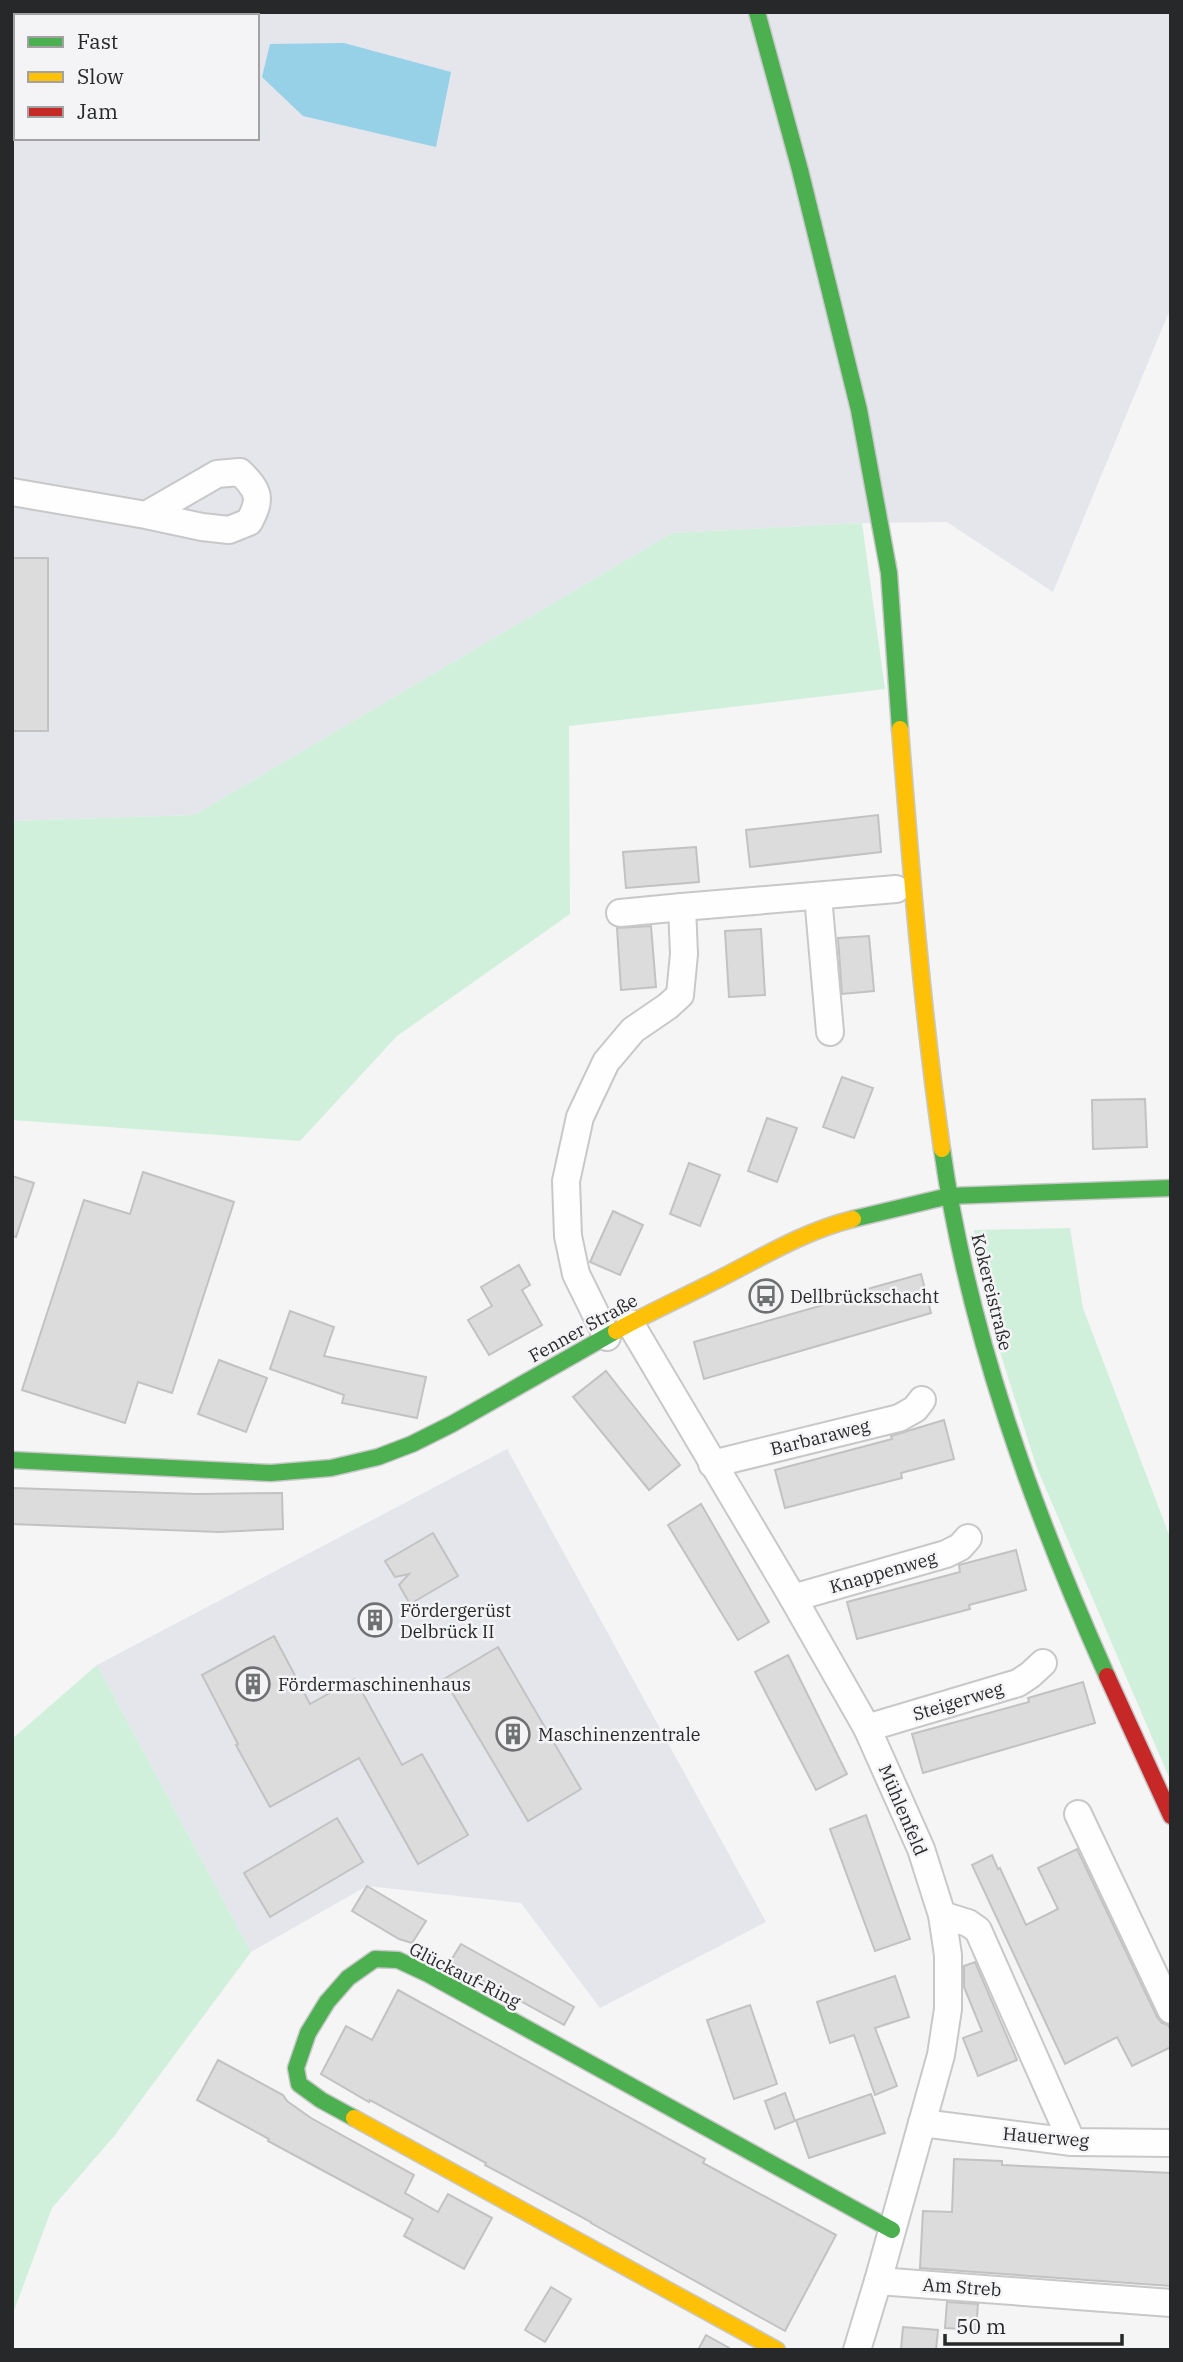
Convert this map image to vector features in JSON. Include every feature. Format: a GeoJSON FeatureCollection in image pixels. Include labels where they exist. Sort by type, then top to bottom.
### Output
{"type":"FeatureCollection","features":[{"type":"Feature","properties":{"kind":"street","name":"Kokereistraße"},"geometry":{"type":"LineString","coordinates":[[757,12],[800,170],[859,410],[889,573],[912,887],[926,1030],[949,1196],[981,1334],[1024,1474],[1105,1672],[1171,1816]]}},
{"type":"Feature","properties":{"kind":"street"},"geometry":{"type":"LineString","coordinates":[[12,492],[146,515]]}},
{"type":"Feature","properties":{"kind":"street"},"geometry":{"type":"LineString","coordinates":[[620,913],[896,888]]}},
{"type":"Feature","properties":{"kind":"street"},"geometry":{"type":"LineString","coordinates":[[818,895],[830,1032]]}},
{"type":"Feature","properties":{"kind":"street"},"geometry":{"type":"LineString","coordinates":[[607,1336],[576,1274],[568,1236],[566,1181],[580,1117],[606,1062],[633,1030],[680,995],[684,954],[682,907]]}},
{"type":"Feature","properties":{"kind":"street","name":"Fenner Straße"},"geometry":{"type":"LineString","coordinates":[[12,1460],[271,1473],[331,1468],[378,1457],[452,1424],[630,1323],[761,1255],[828,1225],[949,1196],[1171,1188]]}},
{"type":"Feature","properties":{"kind":"street","name":"Mühlenfeld"},"geometry":{"type":"LineString","coordinates":[[630,1323],[867,1728],[921,1849],[942,1915],[947,1955],[948,2009],[941,2055],[857,2350]]}},
{"type":"Feature","properties":{"kind":"street","name":"Barbaraweg"},"geometry":{"type":"LineString","coordinates":[[712,1464],[899,1418],[915,1409],[922,1400]]}},
{"type":"Feature","properties":{"kind":"street","name":"Knappenweg"},"geometry":{"type":"LineString","coordinates":[[793,1598],[946,1553],[960,1547],[968,1538]]}},
{"type":"Feature","properties":{"kind":"street","name":"Steigerweg"},"geometry":{"type":"LineString","coordinates":[[867,1728],[1018,1683],[1043,1662]]}},
{"type":"Feature","properties":{"kind":"street"},"geometry":{"type":"LineString","coordinates":[[1079,1814],[1171,2010]]}},
{"type":"Feature","properties":{"kind":"street"},"geometry":{"type":"LineString","coordinates":[[942,1915],[968,1923],[978,1930],[1072,2142]]}},
{"type":"Feature","properties":{"kind":"street","name":"Glückauf-Ring"},"geometry":{"type":"LineString","coordinates":[[777,2350],[321,2101],[299,2084],[296,2068],[308,2033],[327,2002],[348,1978],[375,1959],[398,1960],[428,1973],[892,2230]]}},
{"type":"Feature","properties":{"kind":"street","name":"Hauerweg"},"geometry":{"type":"LineString","coordinates":[[922,2123],[1072,2142],[1171,2143]]}},
{"type":"Feature","properties":{"kind":"street","name":"Am Streb"},"geometry":{"type":"LineString","coordinates":[[878,2281],[1171,2303]]}},
{"type":"Feature","properties":{"kind":"shaded area"},"geometry":{"type":"Polygon","coordinates":[[[12,12],[1171,12],[1171,307],[1053,592],[947,522],[862,523],[672,533],[194,815],[12,821],[12,12]]]}},
{"type":"Feature","properties":{"kind":"shaded area"},"geometry":{"type":"Polygon","coordinates":[[[507,1449],[766,1922],[600,2008],[521,1903],[367,1886],[251,1952],[97,1665],[507,1449]]]}},
{"type":"Feature","properties":{"kind":"green space"},"geometry":{"type":"Polygon","coordinates":[[[862,523],[885,689],[569,726],[570,914],[397,1036],[300,1141],[12,1120],[12,821],[194,815],[672,533],[862,523]]]}},
{"type":"Feature","properties":{"kind":"green space"},"geometry":{"type":"Polygon","coordinates":[[[1070,1228],[1083,1308],[1171,1540],[1171,1782],[1037,1468],[992,1327],[974,1230],[1070,1228]]]}},
{"type":"Feature","properties":{"kind":"green space"},"geometry":{"type":"Polygon","coordinates":[[[97,1665],[251,1952],[115,2135],[52,2208],[12,2316],[12,1739],[97,1665]]]}},
{"type":"Feature","properties":{"kind":"water"},"geometry":{"type":"Polygon","coordinates":[[[344,43],[451,72],[436,147],[303,116],[262,77],[270,44],[344,43]]]}},
{"type":"Feature","properties":{"kind":"building"},"geometry":{"type":"Polygon","coordinates":[[[12,558],[48,558],[48,731],[12,731],[12,558]]]}},
{"type":"Feature","properties":{"kind":"building"},"geometry":{"type":"Polygon","coordinates":[[[878,815],[881,852],[750,867],[746,830],[878,815]]]}},
{"type":"Feature","properties":{"kind":"building"},"geometry":{"type":"Polygon","coordinates":[[[696,847],[699,882],[626,888],[623,852],[696,847]]]}},
{"type":"Feature","properties":{"kind":"building"},"geometry":{"type":"Polygon","coordinates":[[[651,926],[656,987],[621,990],[617,928],[651,926]]]}},
{"type":"Feature","properties":{"kind":"building"},"geometry":{"type":"Polygon","coordinates":[[[761,929],[765,995],[729,997],[725,931],[761,929]]]}},
{"type":"Feature","properties":{"kind":"building"},"geometry":{"type":"Polygon","coordinates":[[[869,936],[874,991],[842,994],[838,938],[869,936]]]}},
{"type":"Feature","properties":{"kind":"building"},"geometry":{"type":"Polygon","coordinates":[[[842,1077],[873,1088],[854,1138],[823,1127],[842,1077]]]}},
{"type":"Feature","properties":{"kind":"building"},"geometry":{"type":"Polygon","coordinates":[[[1145,1099],[1147,1147],[1093,1149],[1092,1100],[1145,1099]]]}},
{"type":"Feature","properties":{"kind":"building"},"geometry":{"type":"Polygon","coordinates":[[[767,1118],[797,1128],[777,1182],[748,1171],[767,1118]]]}},
{"type":"Feature","properties":{"kind":"building"},"geometry":{"type":"Polygon","coordinates":[[[689,1163],[720,1175],[700,1226],[670,1214],[689,1163]]]}},
{"type":"Feature","properties":{"kind":"building"},"geometry":{"type":"Polygon","coordinates":[[[143,1172],[234,1202],[172,1393],[138,1382],[125,1423],[22,1390],[84,1200],[130,1214],[143,1172]]]}},
{"type":"Feature","properties":{"kind":"building"},"geometry":{"type":"Polygon","coordinates":[[[12,1176],[34,1183],[16,1237],[12,1236],[12,1176]]]}},
{"type":"Feature","properties":{"kind":"building"},"geometry":{"type":"Polygon","coordinates":[[[613,1211],[643,1225],[620,1275],[590,1262],[613,1211]]]}},
{"type":"Feature","properties":{"kind":"building"},"geometry":{"type":"Polygon","coordinates":[[[519,1265],[530,1285],[522,1290],[542,1325],[489,1355],[468,1320],[492,1306],[481,1287],[519,1265]]]}},
{"type":"Feature","properties":{"kind":"building"},"geometry":{"type":"Polygon","coordinates":[[[921,1274],[931,1313],[704,1379],[694,1342],[865,1293],[864,1290],[921,1274]]]}},
{"type":"Feature","properties":{"kind":"building"},"geometry":{"type":"Polygon","coordinates":[[[290,1311],[334,1327],[324,1356],[426,1377],[417,1418],[342,1403],[344,1395],[270,1369],[290,1311]]]}},
{"type":"Feature","properties":{"kind":"building"},"geometry":{"type":"Polygon","coordinates":[[[219,1360],[267,1378],[246,1432],[198,1414],[219,1360]]]}},
{"type":"Feature","properties":{"kind":"building"},"geometry":{"type":"Polygon","coordinates":[[[606,1371],[680,1465],[649,1490],[573,1397],[606,1371]]]}},
{"type":"Feature","properties":{"kind":"building"},"geometry":{"type":"Polygon","coordinates":[[[944,1420],[954,1459],[901,1473],[902,1478],[785,1508],[775,1470],[892,1439],[891,1436],[944,1420]]]}},
{"type":"Feature","properties":{"kind":"building"},"geometry":{"type":"Polygon","coordinates":[[[12,1488],[196,1494],[282,1493],[283,1529],[219,1532],[12,1524],[12,1488]]]}},
{"type":"Feature","properties":{"kind":"building"},"geometry":{"type":"Polygon","coordinates":[[[701,1504],[769,1622],[738,1640],[668,1525],[701,1504]]]}},
{"type":"Feature","properties":{"kind":"building"},"geometry":{"type":"Polygon","coordinates":[[[433,1533],[458,1576],[410,1604],[399,1585],[409,1574],[395,1577],[385,1561],[433,1533]]]}},
{"type":"Feature","properties":{"kind":"building"},"geometry":{"type":"Polygon","coordinates":[[[1016,1550],[1026,1590],[969,1605],[970,1609],[857,1639],[847,1602],[960,1572],[959,1565],[1016,1550]]]}},
{"type":"Feature","properties":{"kind":"building"},"geometry":{"type":"Polygon","coordinates":[[[274,1636],[310,1704],[355,1679],[402,1765],[422,1754],[468,1835],[418,1864],[359,1758],[270,1807],[202,1675],[274,1636]]]}},
{"type":"Feature","properties":{"kind":"building","name":"Maschinenzentrale"},"geometry":{"type":"Polygon","coordinates":[[[498,1647],[581,1789],[528,1821],[444,1679],[498,1647]]]}},
{"type":"Feature","properties":{"kind":"building"},"geometry":{"type":"Polygon","coordinates":[[[788,1655],[847,1774],[816,1790],[755,1672],[788,1655]]]}},
{"type":"Feature","properties":{"kind":"building"},"geometry":{"type":"Polygon","coordinates":[[[1083,1682],[1095,1723],[923,1773],[912,1734],[1029,1702],[1028,1698],[1083,1682]]]}},
{"type":"Feature","properties":{"kind":"building"},"geometry":{"type":"Polygon","coordinates":[[[866,1815],[910,1939],[875,1951],[830,1829],[866,1815]]]}},
{"type":"Feature","properties":{"kind":"building"},"geometry":{"type":"Polygon","coordinates":[[[337,1818],[363,1862],[270,1917],[244,1873],[337,1818]]]}},
{"type":"Feature","properties":{"kind":"building"},"geometry":{"type":"Polygon","coordinates":[[[1077,1849],[1157,2017],[1168,2025],[1171,2031],[1171,2047],[1132,2066],[1117,2037],[1065,2064],[972,1865],[992,1855],[1026,1925],[1058,1909],[1038,1868],[1077,1849]]]}},
{"type":"Feature","properties":{"kind":"building"},"geometry":{"type":"Polygon","coordinates":[[[367,1886],[426,1921],[412,1943],[399,1939],[352,1911],[367,1886]]]}},
{"type":"Feature","properties":{"kind":"building"},"geometry":{"type":"Polygon","coordinates":[[[461,1944],[574,2007],[564,2025],[450,1962],[461,1944]]]}},
{"type":"Feature","properties":{"kind":"building"},"geometry":{"type":"Polygon","coordinates":[[[975,1962],[1017,2060],[978,2076],[963,2038],[982,2031],[964,1987],[964,1966],[975,1962]]]}},
{"type":"Feature","properties":{"kind":"building"},"geometry":{"type":"Polygon","coordinates":[[[895,1976],[909,2017],[875,2028],[897,2086],[875,2095],[854,2035],[830,2043],[817,2002],[895,1976]]]}},
{"type":"Feature","properties":{"kind":"building"},"geometry":{"type":"Polygon","coordinates":[[[398,1990],[705,2159],[703,2163],[836,2235],[785,2331],[321,2074],[346,2026],[372,2040],[398,1990]]]}},
{"type":"Feature","properties":{"kind":"building"},"geometry":{"type":"Polygon","coordinates":[[[750,2005],[777,2084],[734,2099],[707,2020],[750,2005]]]}},
{"type":"Feature","properties":{"kind":"building"},"geometry":{"type":"Polygon","coordinates":[[[218,2060],[283,2095],[311,2118],[414,2175],[405,2193],[438,2212],[448,2194],[492,2218],[464,2269],[404,2236],[413,2219],[197,2100],[218,2060]]]}},
{"type":"Feature","properties":{"kind":"building"},"geometry":{"type":"Polygon","coordinates":[[[785,2093],[795,2121],[775,2129],[765,2101],[785,2093]]]}},
{"type":"Feature","properties":{"kind":"building"},"geometry":{"type":"Polygon","coordinates":[[[871,2094],[885,2133],[809,2158],[796,2120],[871,2094]]]}},
{"type":"Feature","properties":{"kind":"building"},"geometry":{"type":"Polygon","coordinates":[[[954,2159],[1002,2161],[1002,2165],[1171,2173],[1171,2286],[920,2268],[923,2211],[952,2212],[954,2159]]]}},
{"type":"Feature","properties":{"kind":"building"},"geometry":{"type":"Polygon","coordinates":[[[551,2287],[571,2299],[545,2342],[525,2330],[551,2287]]]}},
{"type":"Feature","properties":{"kind":"building"},"geometry":{"type":"Polygon","coordinates":[[[947,2302],[978,2304],[976,2330],[945,2328],[947,2302]]]}},
{"type":"Feature","properties":{"kind":"building"},"geometry":{"type":"Polygon","coordinates":[[[903,2327],[938,2330],[936,2350],[901,2350],[903,2327]]]}},
{"type":"Feature","properties":{"kind":"building"},"geometry":{"type":"Polygon","coordinates":[[[706,2335],[729,2348],[728,2350],[698,2350],[706,2335]]]}},
{"type":"Feature","properties":{"kind":"traffic: fast"},"geometry":{"type":"LineString","coordinates":[[757,12],[800,170],[859,410],[889,573],[900,729]]}},
{"type":"Feature","properties":{"kind":"traffic: fast"},"geometry":{"type":"LineString","coordinates":[[942,1149],[968,1285],[1006,1418],[1053,1549],[1107,1676]]}},
{"type":"Feature","properties":{"kind":"traffic: fast"},"geometry":{"type":"LineString","coordinates":[[853,1219],[949,1196],[1171,1188]]}},
{"type":"Feature","properties":{"kind":"traffic: fast"},"geometry":{"type":"LineString","coordinates":[[12,1460],[271,1473],[331,1468],[378,1457],[412,1444],[616,1331]]}},
{"type":"Feature","properties":{"kind":"traffic: fast"},"geometry":{"type":"LineString","coordinates":[[354,2118],[299,2084],[296,2068],[308,2033],[327,2002],[348,1978],[375,1959],[398,1960],[428,1974],[892,2230]]}},
{"type":"Feature","properties":{"kind":"traffic: slow"},"geometry":{"type":"LineString","coordinates":[[900,729],[923,992],[942,1149]]}},
{"type":"Feature","properties":{"kind":"traffic: slow"},"geometry":{"type":"LineString","coordinates":[[616,1331],[785,1245],[818,1230],[853,1219]]}},
{"type":"Feature","properties":{"kind":"traffic: slow"},"geometry":{"type":"LineString","coordinates":[[354,2118],[777,2350]]}},
{"type":"Feature","properties":{"kind":"traffic: jam"},"geometry":{"type":"LineString","coordinates":[[1107,1676],[1171,1816]]}},
{"type":"Feature","properties":{"kind":"place","name":"Dellbrückschacht"},"geometry":{"type":"Point","coordinates":[766,1296]}},
{"type":"Feature","properties":{"kind":"place","name":"Fördergerüst Delbrück II"},"geometry":{"type":"Point","coordinates":[375,1620]}},
{"type":"Feature","properties":{"kind":"place","name":"Fördermaschinenhaus"},"geometry":{"type":"Point","coordinates":[253,1684]}},
{"type":"Feature","properties":{"kind":"place","name":"Maschinenzentrale"},"geometry":{"type":"Point","coordinates":[513,1734]}}]}
